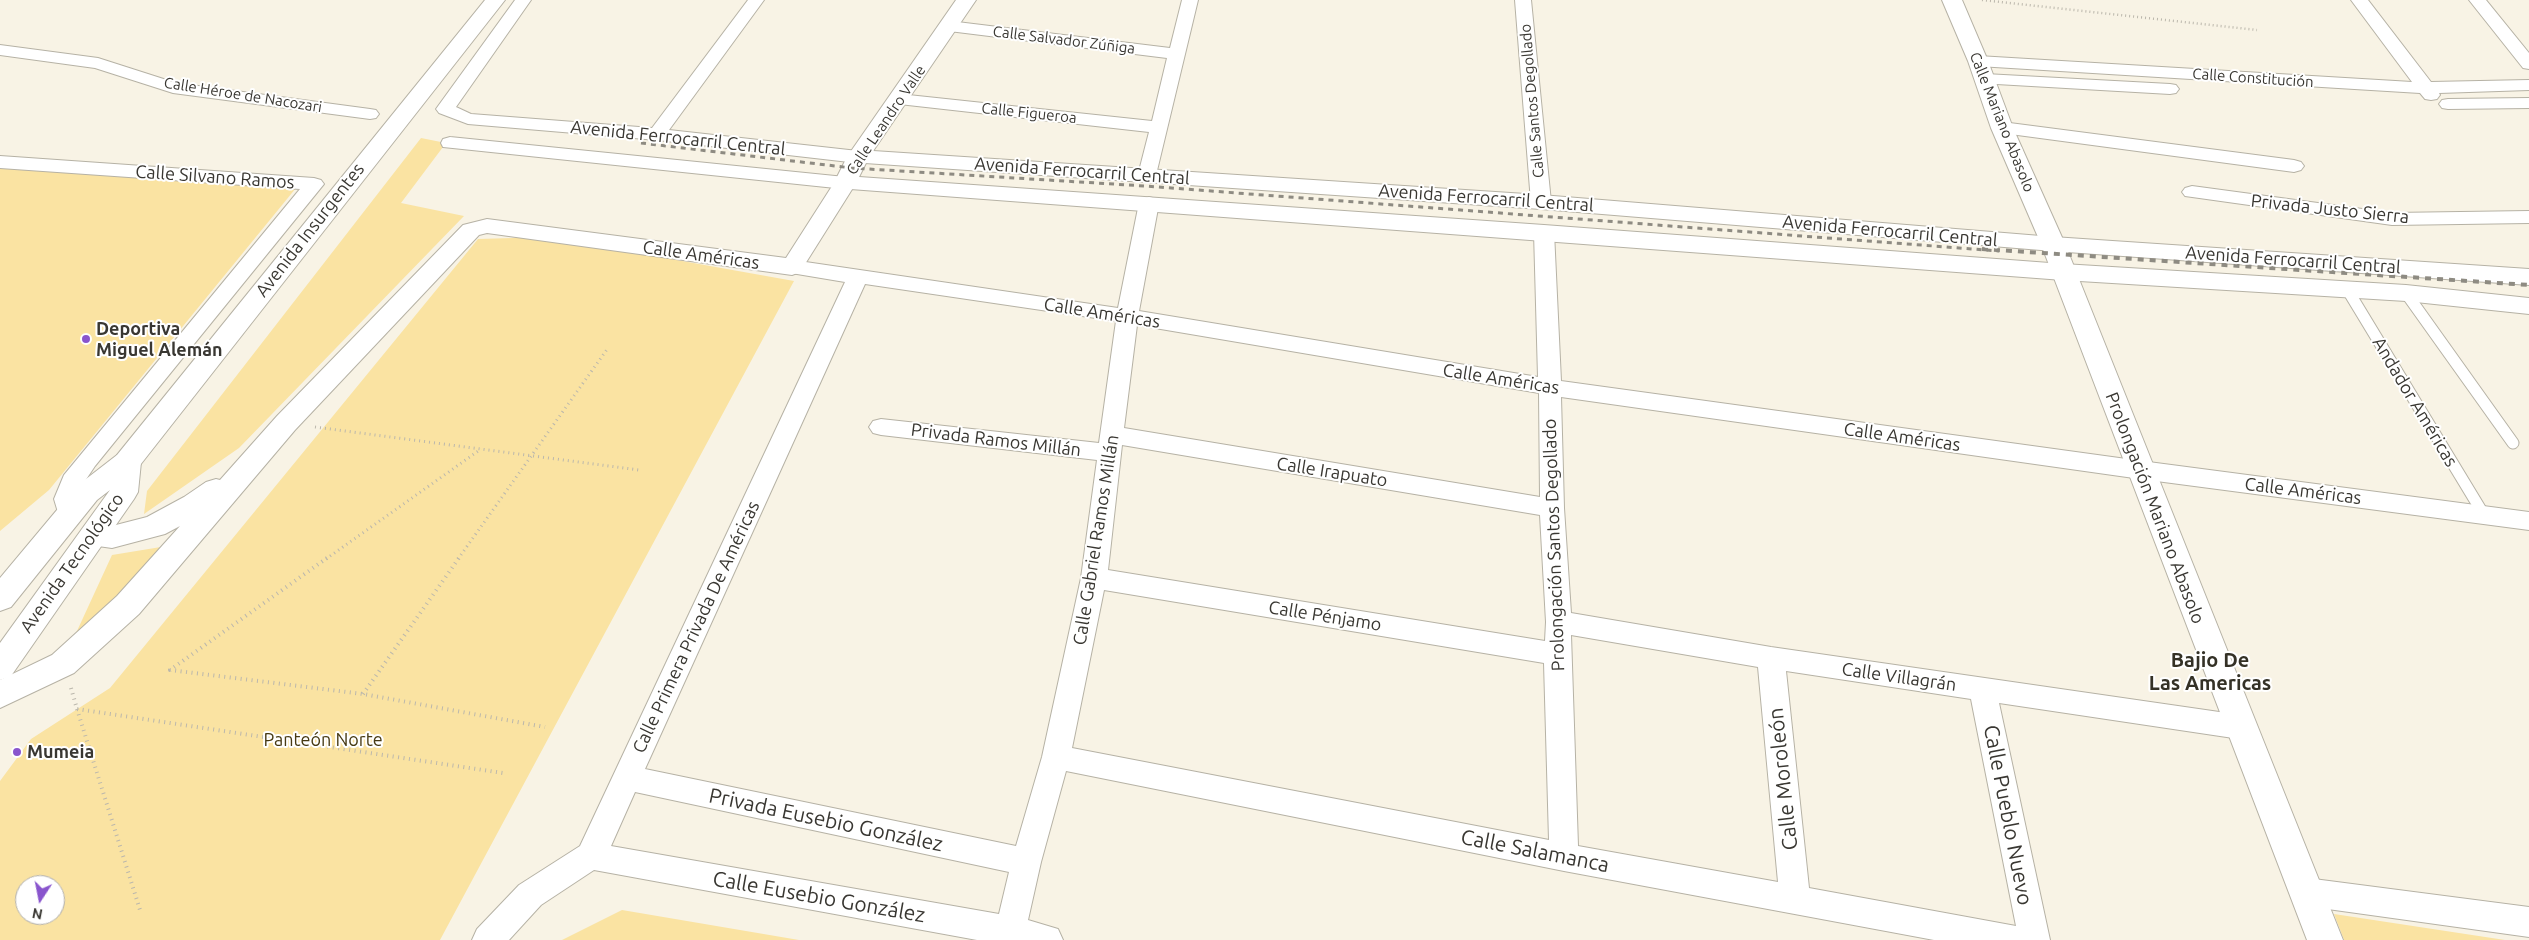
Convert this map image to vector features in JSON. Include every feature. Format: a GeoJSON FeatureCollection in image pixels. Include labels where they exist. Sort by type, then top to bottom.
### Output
{"type":"FeatureCollection","features":[{"type":"Feature","properties":{"kind":"main road","name":"Avenida Insurgentes"},"geometry":{"type":"LineString","coordinates":[[127,462],[495,0]]}},
{"type":"Feature","properties":{"kind":"main road","name":"Calle Leandro Valle"},"geometry":{"type":"LineString","coordinates":[[792,267],[845,183],[858,157],[966,0]]}},
{"type":"Feature","properties":{"kind":"main road","name":"Calle Mariano Abasolo"},"geometry":{"type":"LineString","coordinates":[[1952,0],[1981,70],[2002,128],[2053,244]]}},
{"type":"Feature","properties":{"kind":"main road","name":"Avenida Ferrocarril Central"},"geometry":{"type":"LineString","coordinates":[[858,157],[1541,202],[2053,244],[2529,277]]}},
{"type":"Feature","properties":{"kind":"main road","name":"Avenida Ferrocarril Central"},"geometry":{"type":"LineString","coordinates":[[845,183],[1149,203],[2063,272],[2347,289],[2529,306]]}},
{"type":"Feature","properties":{"kind":"main road","name":"Calle Américas"},"geometry":{"type":"LineString","coordinates":[[286,423],[467,232],[476,228],[487,226],[792,267]]}},
{"type":"Feature","properties":{"kind":"main road","name":"Prolongación Mariano Abasolo"},"geometry":{"type":"LineString","coordinates":[[2053,244],[2240,727],[2325,940]]}},
{"type":"Feature","properties":{"kind":"main road"},"geometry":{"type":"LineString","coordinates":[[0,695],[63,664],[128,605],[286,423]]}},
{"type":"Feature","properties":{"kind":"main road"},"geometry":{"type":"LineString","coordinates":[[94,536],[112,536],[155,526],[194,505],[256,457]]}},
{"type":"Feature","properties":{"kind":"main road","name":"Avenida Tecnológico"},"geometry":{"type":"LineString","coordinates":[[0,599],[69,512],[87,494],[127,462]]}},
{"type":"Feature","properties":{"kind":"main road","name":"Avenida Tecnológico"},"geometry":{"type":"LineString","coordinates":[[0,666],[124,492],[127,462]]}},
{"type":"Feature","properties":{"kind":"street","name":"Avenida Ferrocarril Central"},"geometry":{"type":"LineString","coordinates":[[524,0],[445,109],[468,119],[657,134],[858,157]]}},
{"type":"Feature","properties":{"kind":"street"},"geometry":{"type":"LineString","coordinates":[[657,134],[756,0]]}},
{"type":"Feature","properties":{"kind":"street"},"geometry":{"type":"LineString","coordinates":[[1148,175],[1158,126],[1178,54],[1190,0]]}},
{"type":"Feature","properties":{"kind":"street","name":"Calle Santos Degollado"},"geometry":{"type":"LineString","coordinates":[[1523,0],[1541,202]]}},
{"type":"Feature","properties":{"kind":"street"},"geometry":{"type":"LineString","coordinates":[[2359,0],[2439,104]]}},
{"type":"Feature","properties":{"kind":"street"},"geometry":{"type":"LineString","coordinates":[[2477,0],[2529,64]]}},
{"type":"Feature","properties":{"kind":"street","name":"Calle Salvador Zúñiga"},"geometry":{"type":"LineString","coordinates":[[949,26],[1178,54]]}},
{"type":"Feature","properties":{"kind":"street","name":"Calle Héroe de Nacozari"},"geometry":{"type":"LineString","coordinates":[[0,50],[98,62],[172,88],[370,114]]}},
{"type":"Feature","properties":{"kind":"street","name":"Calle Constitución"},"geometry":{"type":"LineString","coordinates":[[1981,70],[2425,88],[2529,85]]}},
{"type":"Feature","properties":{"kind":"street","name":"Calle Constitución"},"geometry":{"type":"LineString","coordinates":[[1981,70],[2439,104],[2529,103]]}},
{"type":"Feature","properties":{"kind":"street","name":"Calle Figueroa"},"geometry":{"type":"LineString","coordinates":[[899,99],[1158,126]]}},
{"type":"Feature","properties":{"kind":"street"},"geometry":{"type":"LineString","coordinates":[[2002,128],[2294,166]]}},
{"type":"Feature","properties":{"kind":"street","name":"Avenida Ferrocarril Central"},"geometry":{"type":"LineString","coordinates":[[450,143],[845,183]]}},
{"type":"Feature","properties":{"kind":"street","name":"Calle Silvano Ramos"},"geometry":{"type":"LineString","coordinates":[[0,162],[314,184],[87,460],[72,481],[66,499],[69,512]]}},
{"type":"Feature","properties":{"kind":"street","name":"Privada Justo Sierra"},"geometry":{"type":"LineString","coordinates":[[2192,192],[2392,219],[2529,217]]}},
{"type":"Feature","properties":{"kind":"street","name":"Calle Gabriel Ramos Millán"},"geometry":{"type":"LineString","coordinates":[[1010,931],[1026,862],[1056,757],[1094,578],[1127,316],[1149,203]]}},
{"type":"Feature","properties":{"kind":"street","name":"Prolongación Santos Degollado"},"geometry":{"type":"LineString","coordinates":[[1544,232],[1550,387],[1552,508],[1559,622],[1557,654],[1564,858]]}},
{"type":"Feature","properties":{"kind":"street","name":"Calle Américas"},"geometry":{"type":"LineString","coordinates":[[792,267],[1127,316],[1550,387],[2141,470],[2529,521]]}},
{"type":"Feature","properties":{"kind":"street","name":"Calle Primera Privada De Américas"},"geometry":{"type":"LineString","coordinates":[[591,856],[858,277]]}},
{"type":"Feature","properties":{"kind":"street","name":"Privada Ramos Millán"},"geometry":{"type":"LineString","coordinates":[[881,426],[1112,444]]}},
{"type":"Feature","properties":{"kind":"street","name":"Calle Irapuato"},"geometry":{"type":"LineString","coordinates":[[1112,444],[1552,508]]}},
{"type":"Feature","properties":{"kind":"street","name":"Calle Pénjamo"},"geometry":{"type":"LineString","coordinates":[[1094,578],[1557,654]]}},
{"type":"Feature","properties":{"kind":"street","name":"Calle Villagrán"},"geometry":{"type":"LineString","coordinates":[[1559,622],[1771,658],[2240,727]]}},
{"type":"Feature","properties":{"kind":"street","name":"Calle Moroleón"},"geometry":{"type":"LineString","coordinates":[[1771,658],[1795,899]]}},
{"type":"Feature","properties":{"kind":"street","name":"Calle Pueblo Nuevo"},"geometry":{"type":"LineString","coordinates":[[1983,690],[2034,940]]}},
{"type":"Feature","properties":{"kind":"street","name":"Calle Salamanca"},"geometry":{"type":"LineString","coordinates":[[1056,757],[1564,858],[2014,940]]}},
{"type":"Feature","properties":{"kind":"street","name":"Privada Eusebio González"},"geometry":{"type":"LineString","coordinates":[[627,778],[1026,862]]}},
{"type":"Feature","properties":{"kind":"street"},"geometry":{"type":"LineString","coordinates":[[488,940],[530,894],[591,856]]}},
{"type":"Feature","properties":{"kind":"street","name":"Calle Eusebio González"},"geometry":{"type":"LineString","coordinates":[[591,856],[1010,931],[1047,940]]}},
{"type":"Feature","properties":{"kind":"street"},"geometry":{"type":"LineString","coordinates":[[2306,892],[2529,922]]}},
{"type":"Feature","properties":{"kind":"lane","name":"Andador Américas"},"geometry":{"type":"LineString","coordinates":[[2347,289],[2484,515]]}},
{"type":"Feature","properties":{"kind":"lane"},"geometry":{"type":"LineString","coordinates":[[2406,294],[2514,442]]}},
{"type":"Feature","properties":{"kind":"path"},"geometry":{"type":"LineString","coordinates":[[1982,0],[2256,30]]}},
{"type":"Feature","properties":{"kind":"path"},"geometry":{"type":"LineString","coordinates":[[363,694],[530,455],[608,348]]}},
{"type":"Feature","properties":{"kind":"path"},"geometry":{"type":"LineString","coordinates":[[286,423],[639,470]]}},
{"type":"Feature","properties":{"kind":"path"},"geometry":{"type":"LineString","coordinates":[[481,449],[170,670],[363,694],[545,726]]}},
{"type":"Feature","properties":{"kind":"path"},"geometry":{"type":"LineString","coordinates":[[63,664],[140,910]]}},
{"type":"Feature","properties":{"kind":"path"},"geometry":{"type":"LineString","coordinates":[[78,709],[503,773]]}},
{"type":"Feature","properties":{"kind":"green space"},"geometry":{"type":"Polygon","coordinates":[[[421,138],[446,143],[401,203],[464,216],[239,448],[144,514],[147,491],[421,138]]]}},
{"type":"Feature","properties":{"kind":"green space","name":"Deportiva Miguel Alemán"},"geometry":{"type":"Polygon","coordinates":[[[0,168],[296,188],[49,490],[0,531],[0,168]]]}},
{"type":"Feature","properties":{"kind":"green space","name":"Panteón Norte"},"geometry":{"type":"Polygon","coordinates":[[[548,237],[794,281],[440,940],[0,940],[0,781],[31,739],[110,688],[478,239],[548,237]]]}},
{"type":"Feature","properties":{"kind":"green space"},"geometry":{"type":"Polygon","coordinates":[[[173,545],[65,657],[112,555],[173,545]]]}},
{"type":"Feature","properties":{"kind":"green space"},"geometry":{"type":"Polygon","coordinates":[[[622,910],[799,940],[562,940],[622,910]]]}},
{"type":"Feature","properties":{"kind":"green space"},"geometry":{"type":"Polygon","coordinates":[[[2334,914],[2505,940],[2344,940],[2334,914]]]}},
{"type":"Feature","properties":{"kind":"railway"},"geometry":{"type":"LineString","coordinates":[[641,143],[852,168],[1145,186],[1999,251]]}},
{"type":"Feature","properties":{"kind":"railway"},"geometry":{"type":"LineString","coordinates":[[1982,249],[2529,285]]}},
{"type":"Feature","properties":{"kind":"place","name":"Deportiva Miguel Alemán"},"geometry":{"type":"Point","coordinates":[86,339]}},
{"type":"Feature","properties":{"kind":"place","name":"Mumeia"},"geometry":{"type":"Point","coordinates":[17,752]}},
{"type":"Feature","properties":{"kind":"district","name":"Bajio De Las Americas"},"geometry":{"type":"Point","coordinates":[2210,672]}}]}
